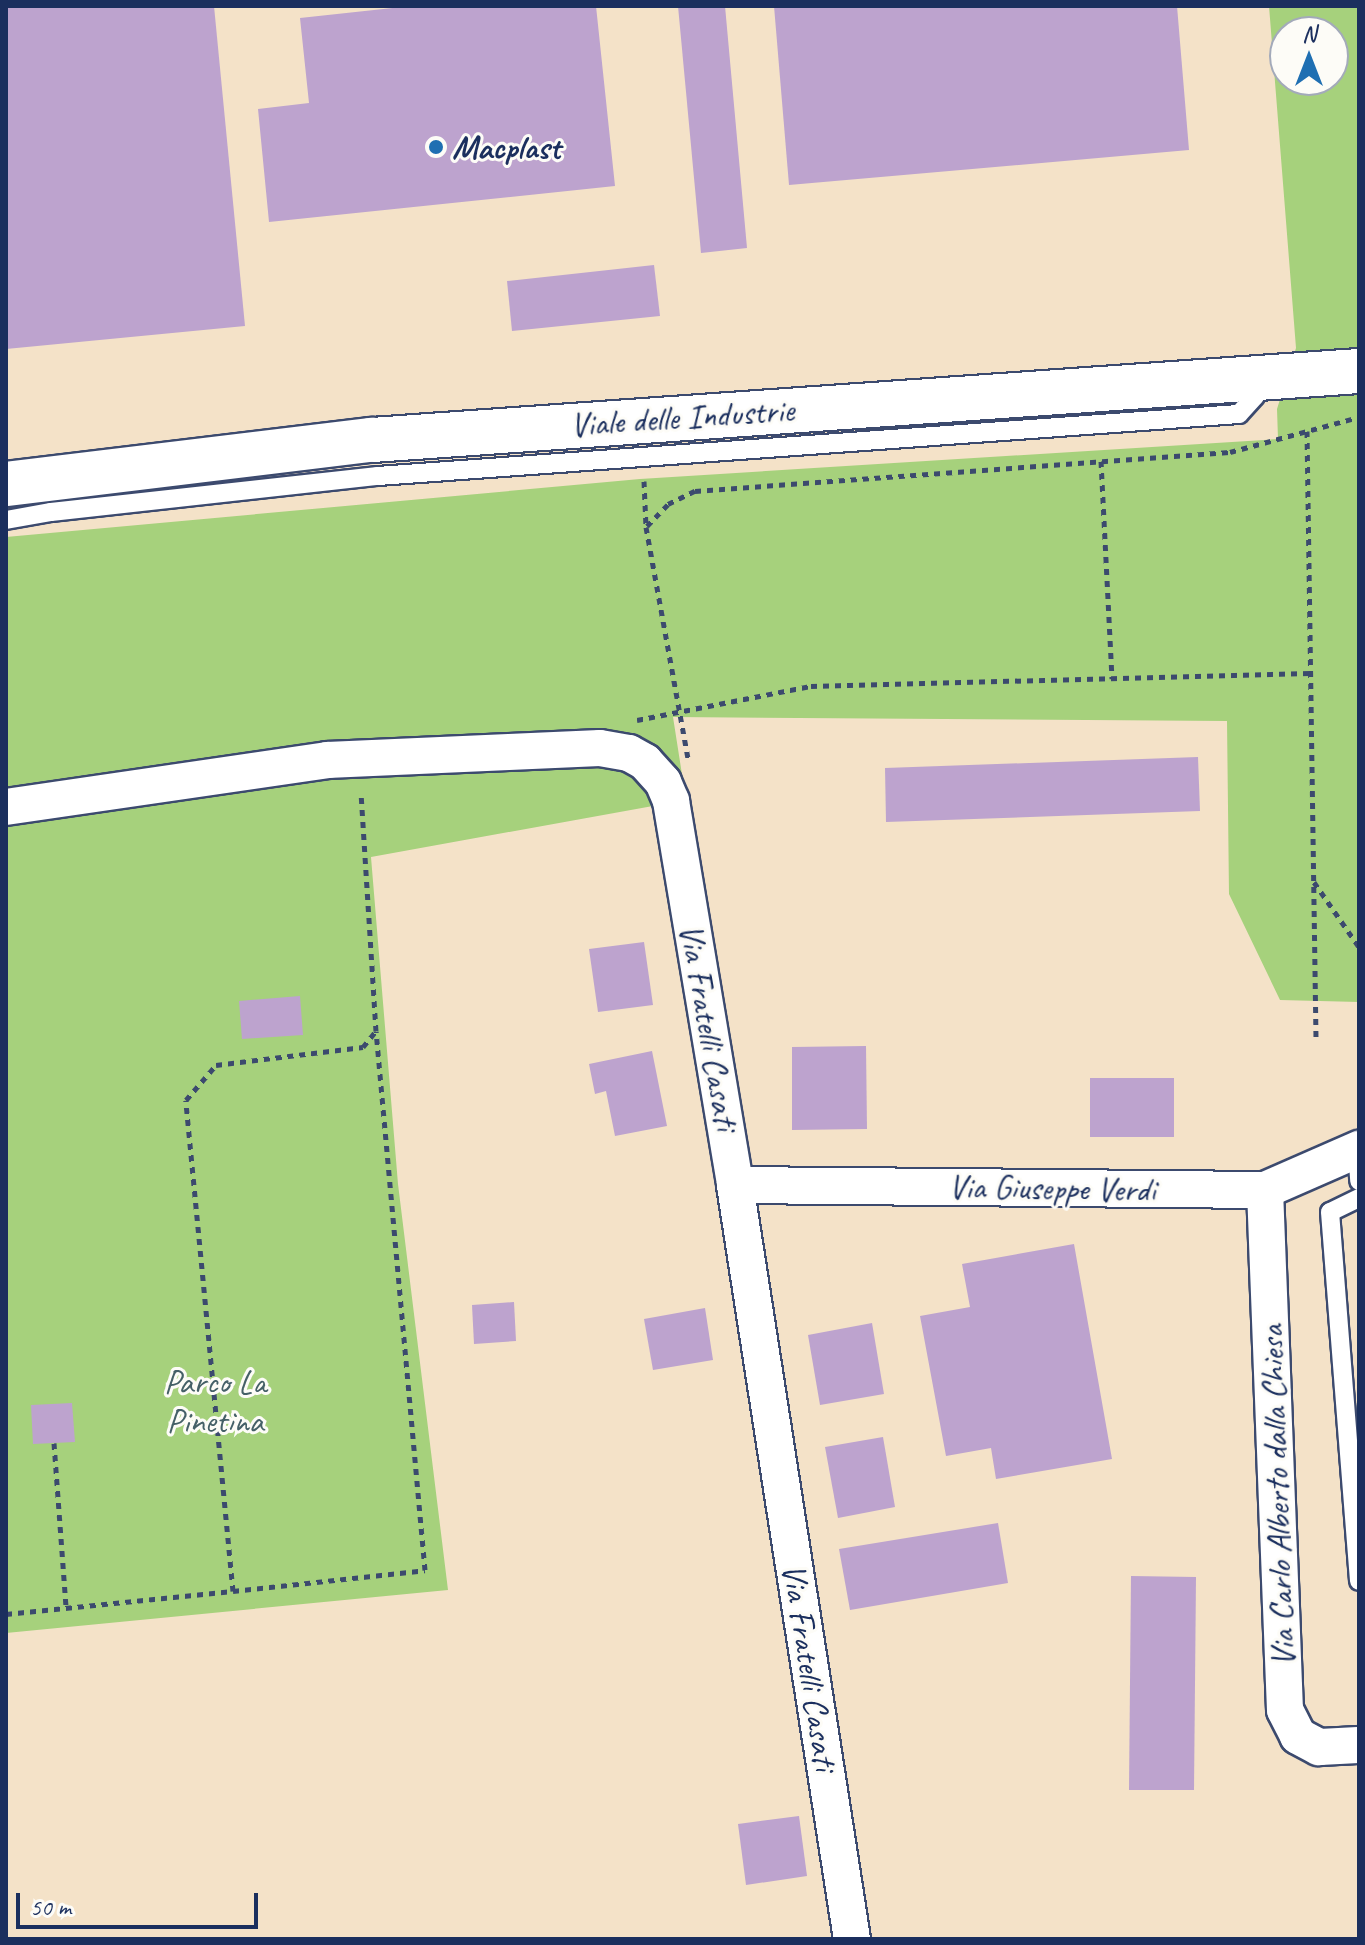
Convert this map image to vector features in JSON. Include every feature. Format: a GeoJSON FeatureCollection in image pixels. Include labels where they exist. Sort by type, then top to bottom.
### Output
{"type":"FeatureCollection","features":[{"type":"Feature","properties":{"kind":"street","name":"Viale delle Industrie"},"geometry":{"type":"LineString","coordinates":[[6,484],[375,458],[1359,371]]}},
{"type":"Feature","properties":{"kind":"street","name":"Via Fratelli Casati"},"geometry":{"type":"LineString","coordinates":[[6,807],[327,760],[614,748],[645,762],[657,775],[671,801],[735,1185],[852,1939]]}},
{"type":"Feature","properties":{"kind":"street","name":"Via Giuseppe Verdi"},"geometry":{"type":"LineString","coordinates":[[735,1185],[1265,1190],[1358,1160]]}},
{"type":"Feature","properties":{"kind":"street","name":"Via Carlo Alberto dalla Chiesa"},"geometry":{"type":"LineString","coordinates":[[1265,1190],[1285,1710],[1298,1736],[1319,1747],[1359,1745]]}},
{"type":"Feature","properties":{"kind":"lane"},"geometry":{"type":"LineString","coordinates":[[6,520],[375,458],[643,456],[1239,414],[1255,396],[1258,378]]}},
{"type":"Feature","properties":{"kind":"lane"},"geometry":{"type":"LineString","coordinates":[[1359,1198],[1330,1212],[1359,1581]]}},
{"type":"Feature","properties":{"kind":"path"},"geometry":{"type":"LineString","coordinates":[[646,527],[677,499],[706,489],[1230,452],[1359,417]]}},
{"type":"Feature","properties":{"kind":"path"},"geometry":{"type":"LineString","coordinates":[[1307,431],[1316,1038]]}},
{"type":"Feature","properties":{"kind":"path"},"geometry":{"type":"LineString","coordinates":[[643,456],[646,527],[690,767]]}},
{"type":"Feature","properties":{"kind":"path"},"geometry":{"type":"LineString","coordinates":[[1101,461],[1112,679]]}},
{"type":"Feature","properties":{"kind":"path"},"geometry":{"type":"LineString","coordinates":[[629,721],[811,686],[1310,673]]}},
{"type":"Feature","properties":{"kind":"path"},"geometry":{"type":"LineString","coordinates":[[6,1614],[425,1570],[376,1031],[359,759]]}},
{"type":"Feature","properties":{"kind":"path"},"geometry":{"type":"LineString","coordinates":[[1313,881],[1359,947]]}},
{"type":"Feature","properties":{"kind":"path"},"geometry":{"type":"LineString","coordinates":[[233,1591],[186,1100],[216,1065],[363,1047],[376,1031]]}},
{"type":"Feature","properties":{"kind":"path"},"geometry":{"type":"LineString","coordinates":[[54,1443],[66,1608]]}},
{"type":"Feature","properties":{"kind":"green space","name":"Parco La Pinetina"},"geometry":{"type":"Polygon","coordinates":[[[1269,6],[1359,6],[1359,1002],[1280,1000],[1229,894],[1227,721],[673,717],[686,800],[371,857],[398,1184],[448,1590],[6,1633],[6,537],[640,479],[1278,439],[1277,409],[1296,348],[1276,96],[1349,96],[1349,16],[1270,16],[1269,6]]]}},
{"type":"Feature","properties":{"kind":"building"},"geometry":{"type":"Polygon","coordinates":[[[6,6],[214,6],[245,326],[6,349],[6,6]]]}},
{"type":"Feature","properties":{"kind":"building","name":"Macplast"},"geometry":{"type":"Polygon","coordinates":[[[411,6],[596,6],[615,186],[269,222],[258,109],[309,103],[300,18],[411,6]]]}},
{"type":"Feature","properties":{"kind":"building"},"geometry":{"type":"Polygon","coordinates":[[[678,6],[725,6],[747,248],[701,253],[678,6]]]}},
{"type":"Feature","properties":{"kind":"building"},"geometry":{"type":"Polygon","coordinates":[[[774,6],[1177,6],[1189,150],[789,185],[774,6]]]}},
{"type":"Feature","properties":{"kind":"building"},"geometry":{"type":"Polygon","coordinates":[[[654,265],[660,316],[512,331],[507,281],[654,265]]]}},
{"type":"Feature","properties":{"kind":"building"},"geometry":{"type":"Polygon","coordinates":[[[1198,757],[1200,811],[886,822],[885,768],[1198,757]]]}},
{"type":"Feature","properties":{"kind":"building"},"geometry":{"type":"Polygon","coordinates":[[[644,942],[653,1005],[598,1012],[589,949],[644,942]]]}},
{"type":"Feature","properties":{"kind":"building"},"geometry":{"type":"Polygon","coordinates":[[[300,996],[303,1035],[242,1039],[239,1001],[300,996]]]}},
{"type":"Feature","properties":{"kind":"building"},"geometry":{"type":"Polygon","coordinates":[[[866,1046],[867,1129],[792,1130],[792,1047],[866,1046]]]}},
{"type":"Feature","properties":{"kind":"building"},"geometry":{"type":"Polygon","coordinates":[[[652,1051],[667,1126],[615,1136],[606,1091],[595,1094],[589,1064],[652,1051]]]}},
{"type":"Feature","properties":{"kind":"building"},"geometry":{"type":"Polygon","coordinates":[[[1090,1078],[1174,1078],[1174,1137],[1090,1137],[1090,1078]]]}},
{"type":"Feature","properties":{"kind":"building"},"geometry":{"type":"Polygon","coordinates":[[[1074,1244],[1112,1459],[996,1479],[991,1448],[946,1456],[920,1316],[970,1307],[962,1264],[1074,1244]]]}},
{"type":"Feature","properties":{"kind":"building"},"geometry":{"type":"Polygon","coordinates":[[[514,1302],[516,1341],[474,1344],[472,1305],[514,1302]]]}},
{"type":"Feature","properties":{"kind":"building"},"geometry":{"type":"Polygon","coordinates":[[[705,1308],[713,1360],[653,1370],[644,1319],[705,1308]]]}},
{"type":"Feature","properties":{"kind":"building"},"geometry":{"type":"Polygon","coordinates":[[[872,1323],[884,1394],[820,1405],[808,1335],[872,1323]]]}},
{"type":"Feature","properties":{"kind":"building"},"geometry":{"type":"Polygon","coordinates":[[[72,1403],[75,1442],[33,1444],[31,1405],[72,1403]]]}},
{"type":"Feature","properties":{"kind":"building"},"geometry":{"type":"Polygon","coordinates":[[[883,1437],[895,1507],[838,1518],[825,1447],[883,1437]]]}},
{"type":"Feature","properties":{"kind":"building"},"geometry":{"type":"Polygon","coordinates":[[[998,1523],[1008,1583],[850,1610],[839,1549],[998,1523]]]}},
{"type":"Feature","properties":{"kind":"building"},"geometry":{"type":"Polygon","coordinates":[[[1131,1576],[1196,1577],[1194,1790],[1129,1790],[1131,1576]]]}},
{"type":"Feature","properties":{"kind":"building"},"geometry":{"type":"Polygon","coordinates":[[[799,1816],[807,1876],[746,1885],[738,1824],[799,1816]]]}},
{"type":"Feature","properties":{"kind":"place","name":"Macplast"},"geometry":{"type":"Point","coordinates":[436,147]}}]}
